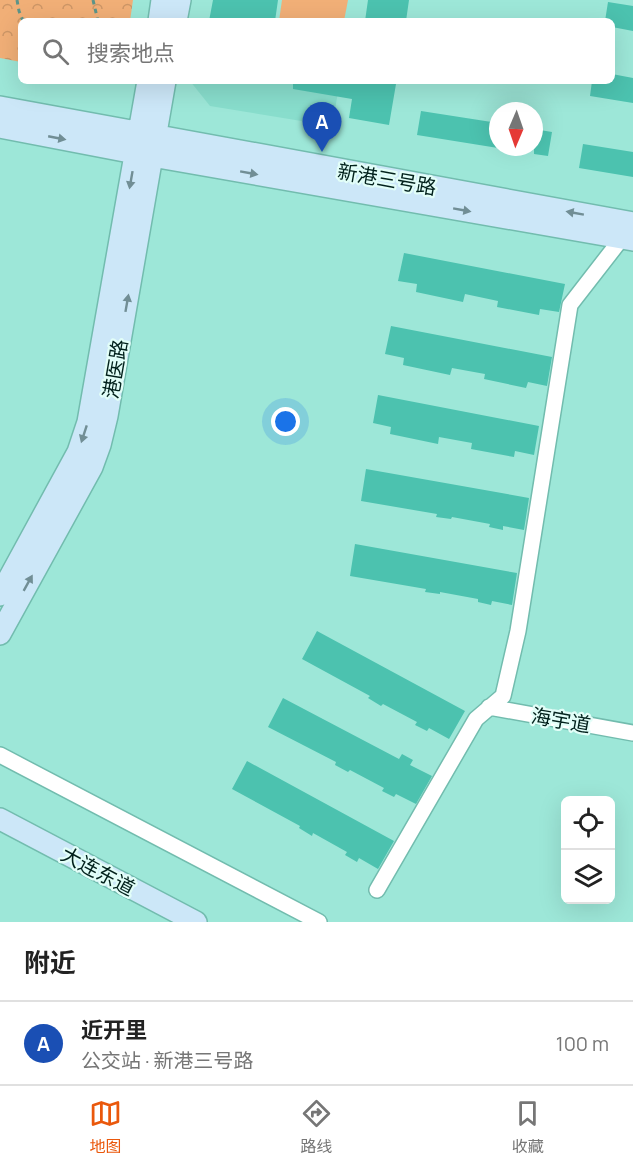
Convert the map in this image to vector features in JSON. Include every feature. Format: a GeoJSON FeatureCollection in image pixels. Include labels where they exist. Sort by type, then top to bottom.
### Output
{"type":"FeatureCollection","features":[{"type":"Feature","properties":{"kind":"main road"},"geometry":{"type":"LineString","coordinates":[[159,18],[162,0]]}},
{"type":"Feature","properties":{"kind":"main road"},"geometry":{"type":"LineString","coordinates":[[177,18],[180,0]]}},
{"type":"Feature","properties":{"kind":"main road"},"geometry":{"type":"LineString","coordinates":[[159,85],[170,127],[180,136],[195,144]]}},
{"type":"Feature","properties":{"kind":"main road","name":"港医路"},"geometry":{"type":"LineString","coordinates":[[0,595],[74,460],[88,422],[159,85]]}},
{"type":"Feature","properties":{"kind":"main road","name":"新港三号路"},"geometry":{"type":"LineString","coordinates":[[0,107],[145,145],[195,144],[629,234]]}},
{"type":"Feature","properties":{"kind":"main road","name":"新港三号路"},"geometry":{"type":"LineString","coordinates":[[0,127],[145,145],[629,234]]}},
{"type":"Feature","properties":{"kind":"main road","name":"港医路"},"geometry":{"type":"LineString","coordinates":[[0,634],[92,467],[100,445],[107,416],[145,145]]}},
{"type":"Feature","properties":{"kind":"main road","name":"大连东道"},"geometry":{"type":"LineString","coordinates":[[0,819],[196,922]]}},
{"type":"Feature","properties":{"kind":"street"},"geometry":{"type":"LineString","coordinates":[[377,890],[476,719],[505,690],[518,631],[570,305],[629,234]]}},
{"type":"Feature","properties":{"kind":"street","name":"海宇道"},"geometry":{"type":"LineString","coordinates":[[493,704],[633,726]]}},
{"type":"Feature","properties":{"kind":"street","name":"海宇道"},"geometry":{"type":"LineString","coordinates":[[493,704],[633,733]]}},
{"type":"Feature","properties":{"kind":"street"},"geometry":{"type":"LineString","coordinates":[[0,755],[319,922]]}},
{"type":"Feature","properties":{"kind":"path"},"geometry":{"type":"LineString","coordinates":[[17,0],[22,18]]}},
{"type":"Feature","properties":{"kind":"path"},"geometry":{"type":"LineString","coordinates":[[93,0],[97,18]]}},
{"type":"Feature","properties":{"kind":"shaded area"},"geometry":{"type":"Polygon","coordinates":[[[192,84],[339,84],[332,126],[210,106],[192,84]]]}},
{"type":"Feature","properties":{"kind":"green space"},"geometry":{"type":"Polygon","coordinates":[[[0,0],[133,0],[130,18],[18,18],[18,61],[0,58],[0,0]]]}},
{"type":"Feature","properties":{"kind":"green space"},"geometry":{"type":"Polygon","coordinates":[[[282,0],[348,0],[345,18],[279,18],[282,0]]]}},
{"type":"Feature","properties":{"kind":"building"},"geometry":{"type":"Polygon","coordinates":[[[213,0],[278,0],[275,18],[210,18],[213,0]]]}},
{"type":"Feature","properties":{"kind":"building"},"geometry":{"type":"Polygon","coordinates":[[[368,0],[409,0],[406,18],[365,18],[368,0]]]}},
{"type":"Feature","properties":{"kind":"building"},"geometry":{"type":"Polygon","coordinates":[[[608,2],[633,6],[633,31],[615,28],[615,18],[605,18],[608,2]]]}},
{"type":"Feature","properties":{"kind":"building"},"geometry":{"type":"Polygon","coordinates":[[[615,75],[633,78],[633,103],[590,96],[592,84],[615,84],[615,75]]]}},
{"type":"Feature","properties":{"kind":"building"},"geometry":{"type":"Polygon","coordinates":[[[293,84],[396,84],[389,125],[349,118],[352,99],[293,89],[293,84]]]}},
{"type":"Feature","properties":{"kind":"building"},"geometry":{"type":"Polygon","coordinates":[[[421,111],[489,122],[489,147],[417,135],[421,111]]]}},
{"type":"Feature","properties":{"kind":"building"},"geometry":{"type":"Polygon","coordinates":[[[543,130],[552,132],[548,156],[543,155],[543,130]]]}},
{"type":"Feature","properties":{"kind":"building"},"geometry":{"type":"Polygon","coordinates":[[[583,144],[633,152],[633,177],[579,168],[583,144]]]}},
{"type":"Feature","properties":{"kind":"building"},"geometry":{"type":"Polygon","coordinates":[[[404,253],[565,284],[559,312],[540,309],[539,315],[497,307],[498,301],[465,294],[463,302],[416,292],[417,284],[398,281],[404,253]]]}},
{"type":"Feature","properties":{"kind":"building"},"geometry":{"type":"Polygon","coordinates":[[[391,326],[552,357],[547,386],[528,382],[526,388],[484,379],[485,374],[452,368],[450,375],[403,365],[404,358],[385,354],[391,326]]]}},
{"type":"Feature","properties":{"kind":"building"},"geometry":{"type":"Polygon","coordinates":[[[378,395],[539,426],[534,455],[515,451],[514,457],[471,449],[472,443],[439,437],[438,444],[390,434],[391,427],[373,423],[378,395]]]}},
{"type":"Feature","properties":{"kind":"building"},"geometry":{"type":"Polygon","coordinates":[[[366,469],[529,498],[524,530],[503,526],[503,530],[489,527],[490,524],[452,517],[451,519],[436,517],[437,514],[361,501],[366,469]]]}},
{"type":"Feature","properties":{"kind":"building"},"geometry":{"type":"Polygon","coordinates":[[[355,544],[517,573],[512,605],[492,601],[491,605],[478,602],[478,599],[440,592],[440,594],[425,592],[426,589],[350,576],[355,544]]]}},
{"type":"Feature","properties":{"kind":"building"},"geometry":{"type":"Polygon","coordinates":[[[317,631],[465,711],[449,739],[429,728],[427,731],[415,725],[417,722],[383,704],[381,706],[368,698],[370,696],[302,659],[317,631]]]}},
{"type":"Feature","properties":{"kind":"building"},"geometry":{"type":"Polygon","coordinates":[[[283,698],[399,759],[402,754],[413,760],[410,765],[432,776],[416,804],[396,794],[394,797],[382,791],[384,788],[350,770],[348,772],[335,765],[336,762],[268,727],[283,698]]]}},
{"type":"Feature","properties":{"kind":"building"},"geometry":{"type":"Polygon","coordinates":[[[247,761],[394,841],[378,869],[359,858],[357,862],[345,855],[347,852],[313,833],[312,836],[299,828],[300,826],[232,789],[247,761]]]}},
{"type":"Feature","properties":{"kind":"place","name":"近开里"},"geometry":{"type":"Point","coordinates":[322,152]}}]}
